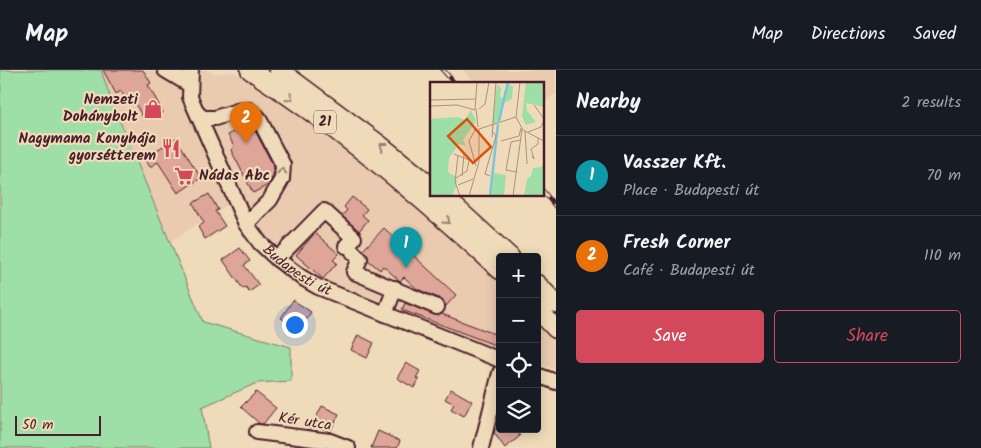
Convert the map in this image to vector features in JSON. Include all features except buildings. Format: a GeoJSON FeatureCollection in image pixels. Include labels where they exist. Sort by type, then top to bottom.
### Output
{"type":"FeatureCollection","features":[{"type":"Feature","properties":{"kind":"main road","name":"21"},"geometry":{"type":"LineString","coordinates":[[250,70],[324,121],[397,178],[496,266]]}},
{"type":"Feature","properties":{"kind":"main road","name":"21"},"geometry":{"type":"LineString","coordinates":[[279,70],[373,139],[430,185]]}},
{"type":"Feature","properties":{"kind":"main road"},"geometry":{"type":"LineString","coordinates":[[443,196],[506,253]]}},
{"type":"Feature","properties":{"kind":"main road"},"geometry":{"type":"LineString","coordinates":[[541,288],[556,304]]}},
{"type":"Feature","properties":{"kind":"main road"},"geometry":{"type":"LineString","coordinates":[[541,313],[556,329]]}},
{"type":"Feature","properties":{"kind":"street"},"geometry":{"type":"LineString","coordinates":[[165,70],[190,85],[201,70]]}},
{"type":"Feature","properties":{"kind":"street","name":"Budapesti út"},"geometry":{"type":"LineString","coordinates":[[191,70],[190,97],[246,224],[260,243],[277,259],[318,287],[496,358]]}},
{"type":"Feature","properties":{"kind":"street"},"geometry":{"type":"LineString","coordinates":[[198,114],[204,118],[215,118],[237,111],[250,110],[258,118],[283,165],[282,179],[270,200],[246,224]]}},
{"type":"Feature","properties":{"kind":"street"},"geometry":{"type":"LineString","coordinates":[[277,259],[324,211],[354,238],[350,249],[360,258],[354,272],[437,307]]}},
{"type":"Feature","properties":{"kind":"street"},"geometry":{"type":"LineString","coordinates":[[385,314],[394,288]]}},
{"type":"Feature","properties":{"kind":"street"},"geometry":{"type":"LineString","coordinates":[[541,376],[556,382]]}},
{"type":"Feature","properties":{"kind":"street"},"geometry":{"type":"LineString","coordinates":[[481,448],[496,388]]}},
{"type":"Feature","properties":{"kind":"street","name":"Kér utca"},"geometry":{"type":"LineString","coordinates":[[257,432],[330,441],[348,448]]}},
{"type":"Feature","properties":{"kind":"shaded area"},"geometry":{"type":"Polygon","coordinates":[[[101,70],[208,70],[214,74],[232,72],[245,77],[320,130],[392,186],[496,278],[496,351],[301,273],[262,238],[239,197],[170,242],[112,102],[101,70]]]}},
{"type":"Feature","properties":{"kind":"shaded area"},"geometry":{"type":"Polygon","coordinates":[[[463,70],[556,70],[556,93],[544,102],[544,82],[473,82],[463,70]]]}},
{"type":"Feature","properties":{"kind":"shaded area"},"geometry":{"type":"Polygon","coordinates":[[[541,326],[556,343],[556,369],[541,365],[541,326]]]}},
{"type":"Feature","properties":{"kind":"green space"},"geometry":{"type":"Polygon","coordinates":[[[0,70],[101,70],[112,102],[203,322],[291,347],[291,381],[257,383],[202,407],[209,448],[0,448],[0,70]]]}},
{"type":"Feature","properties":{"kind":"railway"},"geometry":{"type":"LineString","coordinates":[[443,70],[453,82]]}},
{"type":"Feature","properties":{"kind":"railway"},"geometry":{"type":"LineString","coordinates":[[544,192],[556,207]]}},
{"type":"Feature","properties":{"kind":"place","name":"Nemzeti Dohánybolt"},"geometry":{"type":"Point","coordinates":[153,109]}},
{"type":"Feature","properties":{"kind":"place","name":"Fresh Corner"},"geometry":{"type":"Point","coordinates":[246,143]}},
{"type":"Feature","properties":{"kind":"place","name":"Nagymama Konyhája gyorsétterem"},"geometry":{"type":"Point","coordinates":[171,148]}},
{"type":"Feature","properties":{"kind":"place","name":"Nádas Abc"},"geometry":{"type":"Point","coordinates":[184,176]}},
{"type":"Feature","properties":{"kind":"place","name":"Vasszer Kft."},"geometry":{"type":"Point","coordinates":[406,268]}}]}
